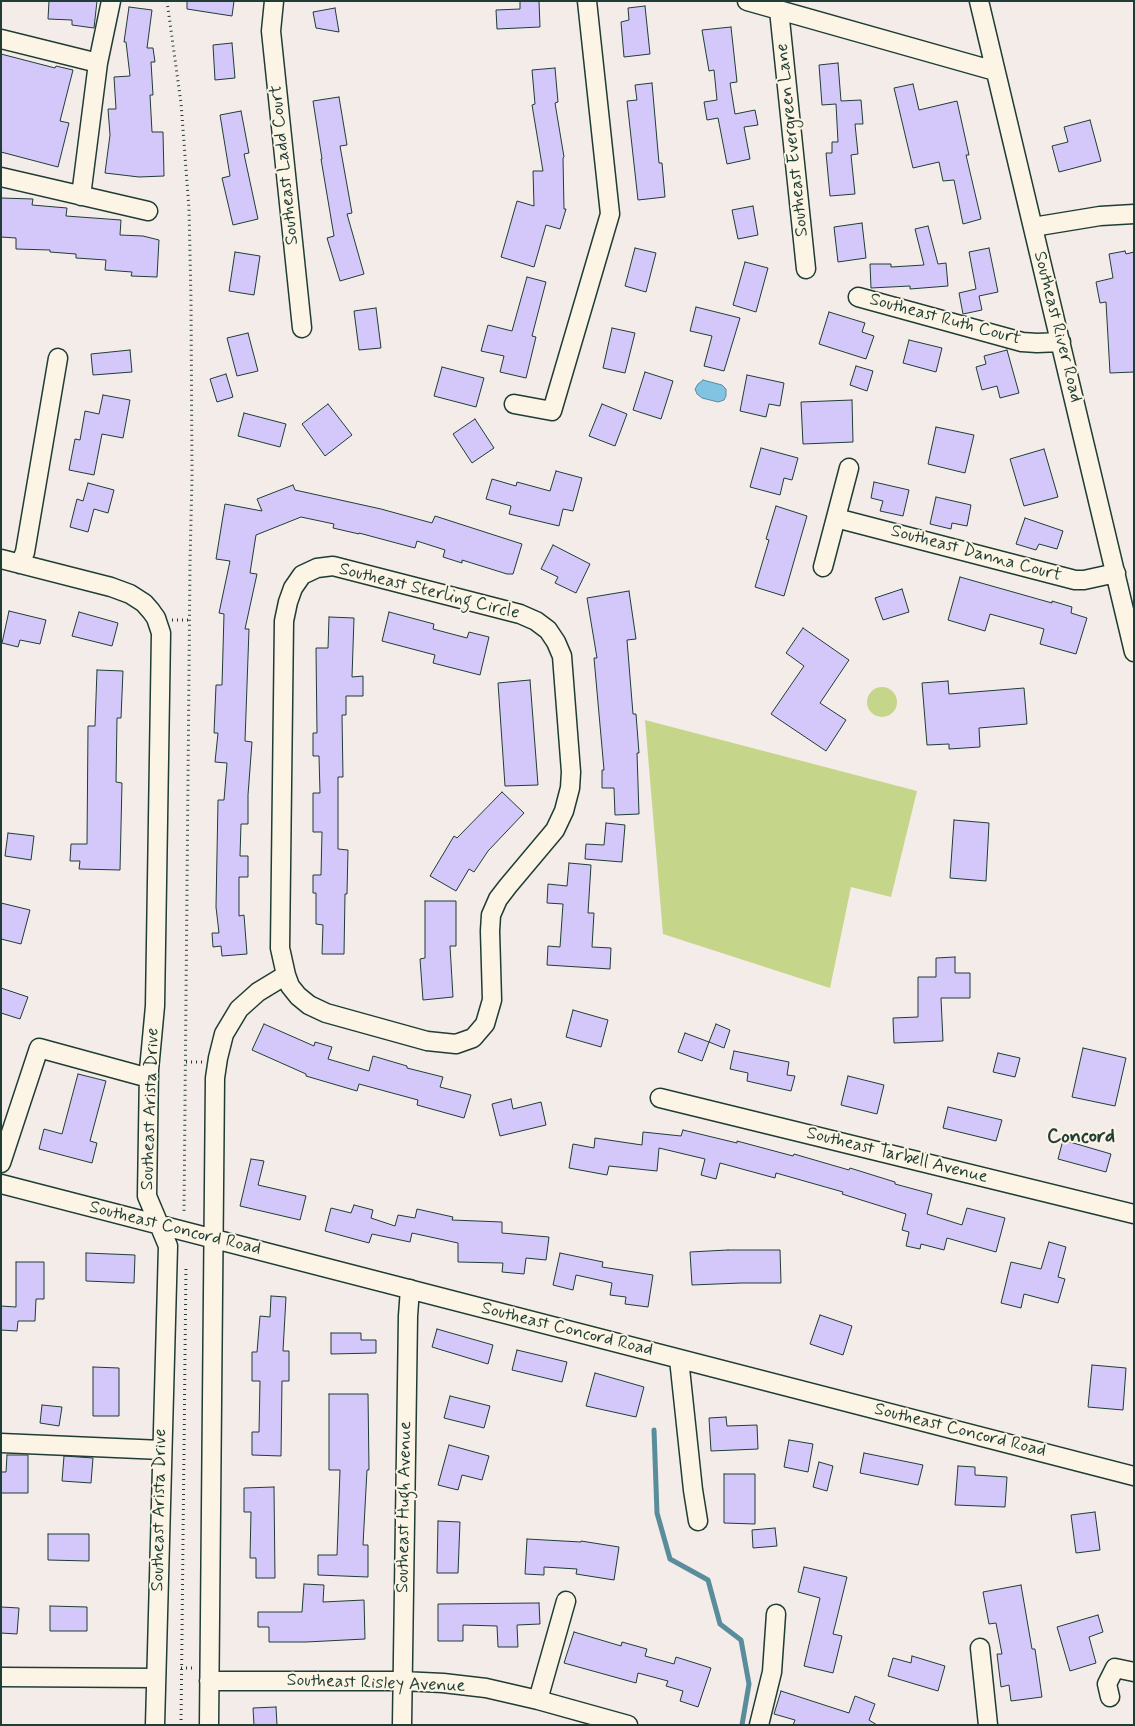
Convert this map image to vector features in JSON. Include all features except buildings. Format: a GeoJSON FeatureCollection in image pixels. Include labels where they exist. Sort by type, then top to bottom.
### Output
{"type":"FeatureCollection","features":[{"type":"Feature","properties":{"kind":"street"},"geometry":{"type":"LineString","coordinates":[[81,196],[98,63],[111,1]]}},
{"type":"Feature","properties":{"kind":"street","name":"Southeast Ladd Court"},"geometry":{"type":"LineString","coordinates":[[274,1],[271,31],[302,328]]}},
{"type":"Feature","properties":{"kind":"street"},"geometry":{"type":"LineString","coordinates":[[514,404],[552,410],[610,214],[587,1]]}},
{"type":"Feature","properties":{"kind":"street"},"geometry":{"type":"LineString","coordinates":[[747,1],[995,71]]}},
{"type":"Feature","properties":{"kind":"street","name":"Southeast River Road"},"geometry":{"type":"LineString","coordinates":[[979,1],[1134,652]]}},
{"type":"Feature","properties":{"kind":"street","name":"Southeast Evergreen Lane"},"geometry":{"type":"LineString","coordinates":[[779,10],[806,269]]}},
{"type":"Feature","properties":{"kind":"street"},"geometry":{"type":"LineString","coordinates":[[1,39],[98,63]]}},
{"type":"Feature","properties":{"kind":"street"},"geometry":{"type":"LineString","coordinates":[[1,177],[148,211]]}},
{"type":"Feature","properties":{"kind":"street"},"geometry":{"type":"LineString","coordinates":[[1033,227],[1100,216],[1134,214]]}},
{"type":"Feature","properties":{"kind":"street","name":"Southeast Ruth Court"},"geometry":{"type":"LineString","coordinates":[[858,297],[1022,342],[1037,344],[1061,342]]}},
{"type":"Feature","properties":{"kind":"street"},"geometry":{"type":"LineString","coordinates":[[1,559],[20,564],[25,552],[58,358]]}},
{"type":"Feature","properties":{"kind":"street"},"geometry":{"type":"LineString","coordinates":[[823,567],[850,468]]}},
{"type":"Feature","properties":{"kind":"street","name":"Southeast Danna Court"},"geometry":{"type":"LineString","coordinates":[[836,518],[1075,580],[1116,574]]}},
{"type":"Feature","properties":{"kind":"street","name":"Southeast Arista Drive"},"geometry":{"type":"LineString","coordinates":[[20,564],[111,587],[130,594],[152,611],[160,633],[155,1006],[149,1078],[147,1196],[168,1246],[155,1725]]}},
{"type":"Feature","properties":{"kind":"street","name":"Southeast Sterling Circle"},"geometry":{"type":"LineString","coordinates":[[332,566],[520,614],[536,621],[548,630],[562,656],[571,772],[570,788],[564,811],[555,830],[498,899],[491,915],[492,1000],[485,1024],[473,1038],[456,1044],[427,1041],[326,1013],[309,1005],[290,986],[286,975],[280,948],[284,621],[293,588],[302,575],[317,568],[332,566]]}},
{"type":"Feature","properties":{"kind":"street"},"geometry":{"type":"LineString","coordinates":[[209,1725],[215,1078],[224,1034],[239,1009],[258,992],[286,975]]}},
{"type":"Feature","properties":{"kind":"street"},"geometry":{"type":"LineString","coordinates":[[1,1163],[39,1048],[149,1078]]}},
{"type":"Feature","properties":{"kind":"street","name":"Southeast Tarbell Avenue"},"geometry":{"type":"LineString","coordinates":[[660,1098],[1134,1214]]}},
{"type":"Feature","properties":{"kind":"street","name":"Southeast Concord Road"},"geometry":{"type":"LineString","coordinates":[[1,1184],[1134,1476]]}},
{"type":"Feature","properties":{"kind":"street","name":"Southeast Hugh Avenue"},"geometry":{"type":"LineString","coordinates":[[402,1725],[408,1316],[410,1289]]}},
{"type":"Feature","properties":{"kind":"street"},"geometry":{"type":"LineString","coordinates":[[679,1359],[698,1521]]}},
{"type":"Feature","properties":{"kind":"street"},"geometry":{"type":"LineString","coordinates":[[1,1443],[162,1450]]}},
{"type":"Feature","properties":{"kind":"street"},"geometry":{"type":"LineString","coordinates":[[538,1700],[566,1601]]}},
{"type":"Feature","properties":{"kind":"street"},"geometry":{"type":"LineString","coordinates":[[760,1725],[772,1672],[776,1614]]}},
{"type":"Feature","properties":{"kind":"street"},"geometry":{"type":"LineString","coordinates":[[980,1648],[988,1725]]}},
{"type":"Feature","properties":{"kind":"street"},"geometry":{"type":"LineString","coordinates":[[1110,1696],[1107,1684],[1115,1668],[1134,1672]]}},
{"type":"Feature","properties":{"kind":"street"},"geometry":{"type":"LineString","coordinates":[[1,1677],[156,1678]]}},
{"type":"Feature","properties":{"kind":"street","name":"Southeast Risley Avenue"},"geometry":{"type":"LineString","coordinates":[[209,1681],[402,1681],[443,1683],[486,1688],[628,1725]]}},
{"type":"Feature","properties":{"kind":"path"},"geometry":{"type":"LineString","coordinates":[[167,1],[181,103],[189,209],[191,300],[192,477],[184,1218]]}},
{"type":"Feature","properties":{"kind":"path"},"geometry":{"type":"LineString","coordinates":[[181,1725],[186,1259]]}},
{"type":"Feature","properties":{"kind":"green space"},"geometry":{"type":"Polygon","coordinates":[[[882,687],[888,688],[896,696],[896,708],[888,716],[882,717],[876,716],[868,708],[867,702],[868,696],[876,688],[882,687]]]}},
{"type":"Feature","properties":{"kind":"green space"},"geometry":{"type":"Polygon","coordinates":[[[645,720],[917,791],[891,897],[851,887],[830,988],[663,934],[645,720]]]}},
{"type":"Feature","properties":{"kind":"water"},"geometry":{"type":"Polygon","coordinates":[[[703,380],[722,385],[726,389],[724,400],[718,402],[702,398],[697,394],[695,389],[703,380]]]}},
{"type":"Feature","properties":{"kind":"waterway"},"geometry":{"type":"LineString","coordinates":[[654,1430],[657,1513],[670,1559],[708,1580],[720,1624],[741,1640],[749,1684],[742,1725]]}},
{"type":"Feature","properties":{"kind":"district","name":"Concord"},"geometry":{"type":"Point","coordinates":[1081,1138]}}]}
